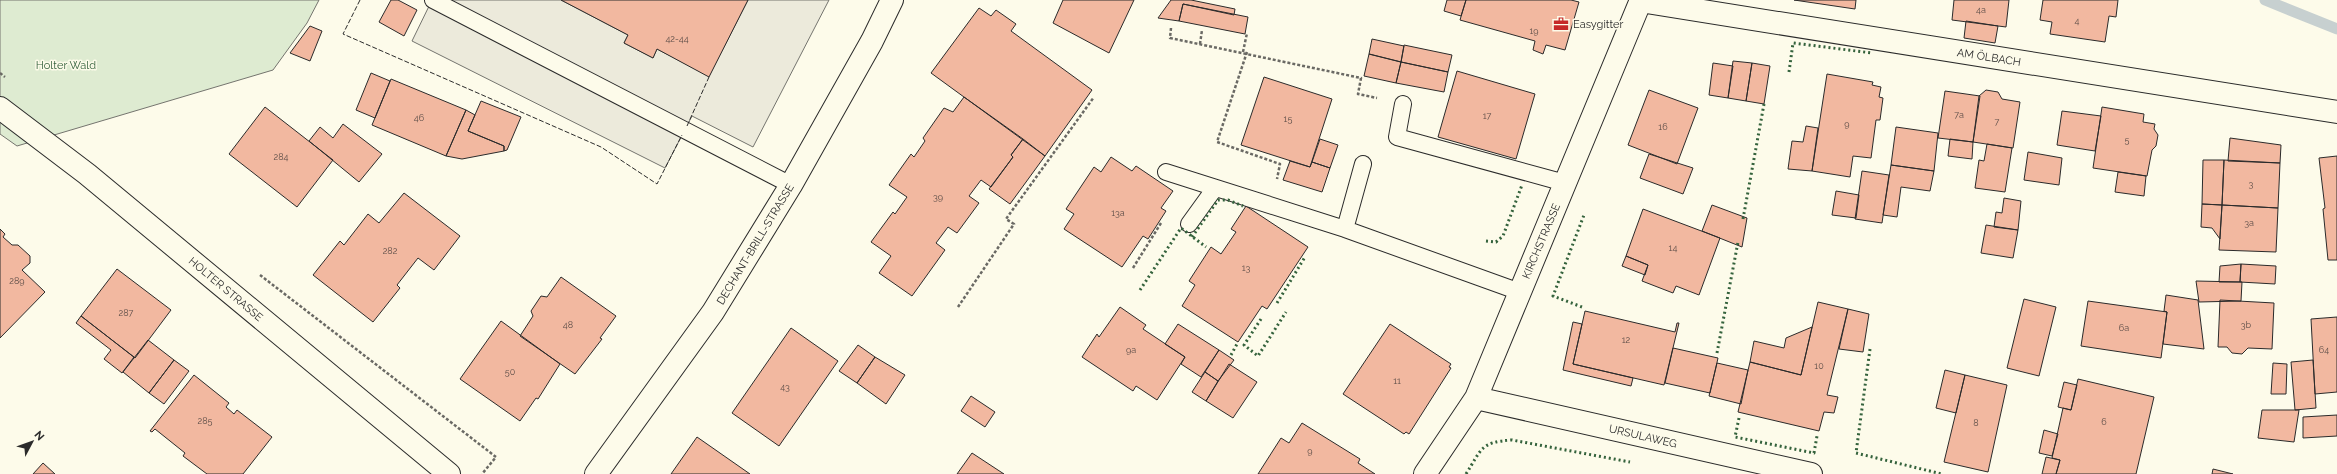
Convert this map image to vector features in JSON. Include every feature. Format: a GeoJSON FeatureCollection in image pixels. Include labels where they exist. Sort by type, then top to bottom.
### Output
{"type":"FeatureCollection","features":[{"type":"Feature","properties":{"kind":"street","name":"DECHANT-BRILL-STRASSE"},"geometry":{"type":"LineString","coordinates":[[596,474],[713,312],[791,185],[872,41],[892,0]]}},
{"type":"Feature","properties":{"kind":"street","name":"AM ÖLBACH"},"geometry":{"type":"LineString","coordinates":[[1641,1],[2337,112]]}},
{"type":"Feature","properties":{"kind":"street","name":"KIRCHSTRASSE"},"geometry":{"type":"LineString","coordinates":[[1425,474],[1476,398],[1641,1]]}},
{"type":"Feature","properties":{"kind":"street","name":"HOLTER STRASSE"},"geometry":{"type":"LineString","coordinates":[[0,108],[87,174],[449,474]]}},
{"type":"Feature","properties":{"kind":"street","name":"URSULAWEG"},"geometry":{"type":"LineString","coordinates":[[1476,398],[1811,474]]}},
{"type":"Feature","properties":{"kind":"lane"},"geometry":{"type":"LineString","coordinates":[[433,0],[791,185]]}},
{"type":"Feature","properties":{"kind":"lane"},"geometry":{"type":"LineString","coordinates":[[1403,104],[1397,137],[1565,183]]}},
{"type":"Feature","properties":{"kind":"lane"},"geometry":{"type":"LineString","coordinates":[[1345,229],[1363,164]]}},
{"type":"Feature","properties":{"kind":"lane"},"geometry":{"type":"LineString","coordinates":[[1166,172],[1345,229],[1520,292]]}},
{"type":"Feature","properties":{"kind":"lane"},"geometry":{"type":"LineString","coordinates":[[1189,224],[1215,188]]}},
{"type":"Feature","properties":{"kind":"path"},"geometry":{"type":"LineString","coordinates":[[1172,28],[1170,38],[1247,52],[1361,78],[1358,94],[1403,104]]}},
{"type":"Feature","properties":{"kind":"path"},"geometry":{"type":"LineString","coordinates":[[1200,44],[1202,30]]}},
{"type":"Feature","properties":{"kind":"path"},"geometry":{"type":"LineString","coordinates":[[1242,52],[1247,33]]}},
{"type":"Feature","properties":{"kind":"path"},"geometry":{"type":"LineString","coordinates":[[1247,52],[1217,142],[1280,164],[1271,205]]}},
{"type":"Feature","properties":{"kind":"path"},"geometry":{"type":"LineString","coordinates":[[958,307],[1014,224],[1006,219],[1094,97]]}},
{"type":"Feature","properties":{"kind":"path"},"geometry":{"type":"LineString","coordinates":[[257,273],[496,457],[482,474]]}},
{"type":"Feature","properties":{"kind":"green space","name":"Holter Wald"},"geometry":{"type":"Polygon","coordinates":[[[0,0],[319,0],[307,23],[273,70],[17,146],[0,134],[0,0]]]}},
{"type":"Feature","properties":{"kind":"shaded area"},"geometry":{"type":"Polygon","coordinates":[[[432,0],[561,0],[628,35],[624,43],[653,58],[657,49],[709,76],[748,0],[829,0],[753,147],[692,116],[665,168],[412,41],[432,0]]]}},
{"type":"Feature","properties":{"kind":"building"},"geometry":{"type":"Polygon","coordinates":[[[391,0],[398,0],[417,10],[404,36],[379,22],[391,0]]]}},
{"type":"Feature","properties":{"kind":"building"},"geometry":{"type":"Polygon","coordinates":[[[561,0],[748,0],[709,77],[657,49],[653,58],[624,43],[628,35],[561,0]]]}},
{"type":"Feature","properties":{"kind":"building"},"geometry":{"type":"Polygon","coordinates":[[[1063,0],[1134,0],[1109,53],[1053,23],[1063,0]]]}},
{"type":"Feature","properties":{"kind":"building"},"geometry":{"type":"Polygon","coordinates":[[[1171,0],[1191,0],[1235,9],[1234,15],[1183,4],[1179,21],[1158,18],[1171,0]]]}},
{"type":"Feature","properties":{"kind":"building"},"geometry":{"type":"Polygon","coordinates":[[[1447,0],[1466,0],[1461,16],[1444,11],[1447,0]]]}},
{"type":"Feature","properties":{"kind":"building"},"geometry":{"type":"Polygon","coordinates":[[[1466,0],[1571,0],[1579,2],[1565,50],[1546,45],[1543,54],[1533,50],[1535,41],[1460,20],[1466,0]]]}},
{"type":"Feature","properties":{"kind":"building"},"geometry":{"type":"Polygon","coordinates":[[[1794,0],[1856,0],[1855,9],[1794,0]]]}},
{"type":"Feature","properties":{"kind":"building"},"geometry":{"type":"Polygon","coordinates":[[[1954,0],[2009,0],[2006,27],[1952,20],[1954,0]]]}},
{"type":"Feature","properties":{"kind":"building"},"geometry":{"type":"Polygon","coordinates":[[[2043,0],[2118,0],[2116,17],[2109,16],[2105,42],[2050,34],[2052,22],[2040,20],[2043,0]]]}},
{"type":"Feature","properties":{"kind":"building"},"geometry":{"type":"Polygon","coordinates":[[[1183,4],[1248,17],[1245,34],[1179,21],[1183,4]]]}},
{"type":"Feature","properties":{"kind":"building"},"geometry":{"type":"Polygon","coordinates":[[[979,8],[991,16],[996,10],[1016,24],[1011,31],[1092,90],[1045,156],[931,73],[979,8]]]}},
{"type":"Feature","properties":{"kind":"building"},"geometry":{"type":"Polygon","coordinates":[[[1966,21],[1998,26],[1995,43],[1964,38],[1966,21]]]}},
{"type":"Feature","properties":{"kind":"building"},"geometry":{"type":"Polygon","coordinates":[[[310,26],[322,31],[310,61],[290,53],[310,26]]]}},
{"type":"Feature","properties":{"kind":"building"},"geometry":{"type":"Polygon","coordinates":[[[1372,39],[1404,46],[1401,62],[1369,54],[1372,39]]]}},
{"type":"Feature","properties":{"kind":"building"},"geometry":{"type":"Polygon","coordinates":[[[1404,45],[1452,55],[1448,72],[1401,62],[1404,45]]]}},
{"type":"Feature","properties":{"kind":"building"},"geometry":{"type":"Polygon","coordinates":[[[1369,54],[1401,62],[1396,83],[1364,76],[1369,54]]]}},
{"type":"Feature","properties":{"kind":"building"},"geometry":{"type":"Polygon","coordinates":[[[1733,61],[1752,63],[1746,101],[1728,98],[1733,61]]]}},
{"type":"Feature","properties":{"kind":"building"},"geometry":{"type":"Polygon","coordinates":[[[1401,62],[1448,72],[1444,92],[1396,83],[1401,62]]]}},
{"type":"Feature","properties":{"kind":"building"},"geometry":{"type":"Polygon","coordinates":[[[1713,63],[1733,66],[1728,98],[1709,95],[1713,63]]]}},
{"type":"Feature","properties":{"kind":"building"},"geometry":{"type":"Polygon","coordinates":[[[1752,63],[1770,66],[1764,104],[1746,101],[1752,63]]]}},
{"type":"Feature","properties":{"kind":"building"},"geometry":{"type":"Polygon","coordinates":[[[1457,71],[1535,94],[1516,159],[1438,137],[1457,71]]]}},
{"type":"Feature","properties":{"kind":"building"},"geometry":{"type":"Polygon","coordinates":[[[371,73],[390,81],[375,118],[356,110],[371,73]]]}},
{"type":"Feature","properties":{"kind":"building"},"geometry":{"type":"Polygon","coordinates":[[[1827,74],[1873,82],[1872,85],[1881,87],[1879,97],[1883,98],[1880,120],[1876,120],[1871,158],[1853,156],[1850,177],[1812,171],[1827,74]]]}},
{"type":"Feature","properties":{"kind":"building"},"geometry":{"type":"Polygon","coordinates":[[[1264,77],[1332,99],[1310,167],[1241,145],[1264,77]]]}},
{"type":"Feature","properties":{"kind":"building"},"geometry":{"type":"Polygon","coordinates":[[[391,79],[466,110],[446,156],[372,125],[391,79]]]}},
{"type":"Feature","properties":{"kind":"building"},"geometry":{"type":"Polygon","coordinates":[[[1649,90],[1698,108],[1677,164],[1628,145],[1649,90]]]}},
{"type":"Feature","properties":{"kind":"building"},"geometry":{"type":"Polygon","coordinates":[[[1986,90],[1998,92],[2002,99],[2020,102],[2013,148],[1973,142],[1979,96],[1986,90]]]}},
{"type":"Feature","properties":{"kind":"building"},"geometry":{"type":"Polygon","coordinates":[[[1945,91],[1980,96],[1973,142],[1938,138],[1945,91]]]}},
{"type":"Feature","properties":{"kind":"building"},"geometry":{"type":"Polygon","coordinates":[[[964,97],[1023,139],[1011,155],[1013,157],[991,187],[981,180],[969,196],[979,203],[957,233],[948,227],[936,243],[945,250],[912,296],[879,273],[891,256],[871,242],[893,212],[895,214],[907,197],[889,185],[911,154],[914,157],[925,141],[923,138],[944,108],[953,112],[964,97]]]}},
{"type":"Feature","properties":{"kind":"building"},"geometry":{"type":"Polygon","coordinates":[[[481,101],[521,117],[507,150],[504,151],[504,146],[468,131],[481,101]]]}},
{"type":"Feature","properties":{"kind":"building"},"geometry":{"type":"Polygon","coordinates":[[[265,107],[333,160],[297,207],[229,154],[265,107]]]}},
{"type":"Feature","properties":{"kind":"building"},"geometry":{"type":"Polygon","coordinates":[[[2102,107],[2144,114],[2143,122],[2155,124],[2154,129],[2158,135],[2156,146],[2152,150],[2147,176],[2093,168],[2102,107]]]}},
{"type":"Feature","properties":{"kind":"building"},"geometry":{"type":"Polygon","coordinates":[[[466,110],[475,115],[468,131],[504,146],[504,151],[462,159],[446,156],[466,110]]]}},
{"type":"Feature","properties":{"kind":"building"},"geometry":{"type":"Polygon","coordinates":[[[2062,111],[2101,116],[2095,151],[2057,145],[2062,111]]]}},
{"type":"Feature","properties":{"kind":"building"},"geometry":{"type":"Polygon","coordinates":[[[343,124],[382,154],[359,182],[309,141],[320,127],[333,138],[343,124]]]}},
{"type":"Feature","properties":{"kind":"building"},"geometry":{"type":"Polygon","coordinates":[[[1806,126],[1818,128],[1812,171],[1788,169],[1792,141],[1803,142],[1806,126]]]}},
{"type":"Feature","properties":{"kind":"building"},"geometry":{"type":"Polygon","coordinates":[[[1896,127],[1938,133],[1934,171],[1891,165],[1896,127]]]}},
{"type":"Feature","properties":{"kind":"building"},"geometry":{"type":"Polygon","coordinates":[[[2230,138],[2281,145],[2280,163],[2228,161],[2230,138]]]}},
{"type":"Feature","properties":{"kind":"building"},"geometry":{"type":"Polygon","coordinates":[[[1023,139],[1045,156],[1010,204],[989,189],[1013,157],[1011,155],[1023,139]]]}},
{"type":"Feature","properties":{"kind":"building"},"geometry":{"type":"Polygon","coordinates":[[[1320,139],[1338,145],[1330,168],[1312,162],[1320,139]]]}},
{"type":"Feature","properties":{"kind":"building"},"geometry":{"type":"Polygon","coordinates":[[[1950,139],[1973,142],[1972,159],[1948,156],[1950,139]]]}},
{"type":"Feature","properties":{"kind":"building"},"geometry":{"type":"Polygon","coordinates":[[[1987,144],[2012,148],[2005,192],[1975,188],[1979,160],[1984,161],[1987,144]]]}},
{"type":"Feature","properties":{"kind":"building"},"geometry":{"type":"Polygon","coordinates":[[[2028,152],[2062,158],[2059,185],[2024,180],[2028,152]]]}},
{"type":"Feature","properties":{"kind":"building"},"geometry":{"type":"Polygon","coordinates":[[[1649,154],[1693,168],[1683,194],[1640,178],[1649,154]]]}},
{"type":"Feature","properties":{"kind":"building"},"geometry":{"type":"Polygon","coordinates":[[[2337,156],[2337,260],[2328,260],[2323,209],[2325,208],[2319,158],[2337,156]]]}},
{"type":"Feature","properties":{"kind":"building"},"geometry":{"type":"Polygon","coordinates":[[[1111,157],[1132,171],[1136,166],[1173,191],[1161,208],[1166,211],[1148,239],[1143,236],[1122,267],[1064,229],[1074,214],[1066,209],[1094,167],[1101,172],[1111,157]]]}},
{"type":"Feature","properties":{"kind":"building"},"geometry":{"type":"Polygon","coordinates":[[[2203,160],[2224,160],[2222,205],[2202,204],[2203,160]]]}},
{"type":"Feature","properties":{"kind":"building"},"geometry":{"type":"Polygon","coordinates":[[[2224,160],[2280,163],[2278,208],[2222,205],[2224,160]]]}},
{"type":"Feature","properties":{"kind":"building"},"geometry":{"type":"Polygon","coordinates":[[[1290,161],[1310,167],[1312,162],[1330,168],[1322,192],[1283,180],[1290,161]]]}},
{"type":"Feature","properties":{"kind":"building"},"geometry":{"type":"Polygon","coordinates":[[[1891,165],[1934,171],[1930,191],[1901,187],[1897,217],[1883,215],[1891,165]]]}},
{"type":"Feature","properties":{"kind":"building"},"geometry":{"type":"Polygon","coordinates":[[[1862,171],[1889,175],[1882,223],[1855,219],[1862,171]]]}},
{"type":"Feature","properties":{"kind":"building"},"geometry":{"type":"Polygon","coordinates":[[[2118,172],[2146,176],[2144,196],[2115,192],[2118,172]]]}},
{"type":"Feature","properties":{"kind":"building"},"geometry":{"type":"Polygon","coordinates":[[[1836,191],[1859,195],[1856,218],[1832,215],[1836,191]]]}},
{"type":"Feature","properties":{"kind":"building"},"geometry":{"type":"Polygon","coordinates":[[[404,193],[460,236],[434,270],[418,258],[397,285],[400,288],[373,322],[313,275],[340,241],[344,245],[368,214],[379,223],[404,193]]]}},
{"type":"Feature","properties":{"kind":"building"},"geometry":{"type":"Polygon","coordinates":[[[2004,198],[2021,201],[2018,230],[1994,227],[1996,212],[2002,213],[2004,198]]]}},
{"type":"Feature","properties":{"kind":"building"},"geometry":{"type":"Polygon","coordinates":[[[2202,204],[2222,205],[2220,239],[2212,228],[2201,227],[2202,204]]]}},
{"type":"Feature","properties":{"kind":"building"},"geometry":{"type":"Polygon","coordinates":[[[1712,205],[1747,218],[1742,247],[1702,231],[1712,205]]]}},
{"type":"Feature","properties":{"kind":"building"},"geometry":{"type":"Polygon","coordinates":[[[2222,205],[2278,208],[2276,252],[2219,250],[2222,205]]]}},
{"type":"Feature","properties":{"kind":"building"},"geometry":{"type":"Polygon","coordinates":[[[1246,206],[1308,247],[1267,309],[1262,306],[1238,342],[1182,306],[1195,285],[1189,281],[1211,247],[1221,254],[1236,232],[1231,229],[1246,206]]]}},
{"type":"Feature","properties":{"kind":"building"},"geometry":{"type":"Polygon","coordinates":[[[1643,209],[1720,238],[1699,295],[1676,286],[1673,293],[1642,281],[1648,265],[1626,256],[1643,209]]]}},
{"type":"Feature","properties":{"kind":"building"},"geometry":{"type":"Polygon","coordinates":[[[1986,225],[2018,230],[2013,258],[1981,253],[1986,225]]]}},
{"type":"Feature","properties":{"kind":"building"},"geometry":{"type":"Polygon","coordinates":[[[0,229],[5,234],[3,237],[12,245],[18,245],[30,256],[30,263],[22,270],[45,292],[0,338],[0,229]]]}},
{"type":"Feature","properties":{"kind":"building"},"geometry":{"type":"Polygon","coordinates":[[[1626,256],[1648,265],[1645,275],[1622,266],[1626,256]]]}},
{"type":"Feature","properties":{"kind":"building"},"geometry":{"type":"Polygon","coordinates":[[[2241,264],[2276,266],[2275,284],[2240,282],[2241,264]]]}},
{"type":"Feature","properties":{"kind":"building"},"geometry":{"type":"Polygon","coordinates":[[[2241,264],[2240,282],[2219,282],[2220,266],[2241,264]]]}},
{"type":"Feature","properties":{"kind":"building"},"geometry":{"type":"Polygon","coordinates":[[[117,269],[171,310],[135,358],[81,316],[117,269]]]}},
{"type":"Feature","properties":{"kind":"building"},"geometry":{"type":"Polygon","coordinates":[[[561,277],[616,316],[600,338],[602,339],[575,374],[520,336],[533,316],[531,311],[541,296],[547,297],[561,277]]]}},
{"type":"Feature","properties":{"kind":"building"},"geometry":{"type":"Polygon","coordinates":[[[2196,281],[2242,282],[2241,301],[2199,302],[2196,281]]]}},
{"type":"Feature","properties":{"kind":"building"},"geometry":{"type":"Polygon","coordinates":[[[2166,295],[2198,300],[2204,349],[2163,344],[2167,312],[2164,311],[2166,295]]]}},
{"type":"Feature","properties":{"kind":"building"},"geometry":{"type":"Polygon","coordinates":[[[2024,299],[2056,307],[2039,376],[2007,368],[2024,299]]]}},
{"type":"Feature","properties":{"kind":"building"},"geometry":{"type":"Polygon","coordinates":[[[2220,300],[2274,303],[2272,349],[2248,348],[2242,354],[2232,353],[2227,347],[2218,347],[2220,300]]]}},
{"type":"Feature","properties":{"kind":"building"},"geometry":{"type":"Polygon","coordinates":[[[2088,301],[2167,312],[2161,358],[2081,346],[2088,301]]]}},
{"type":"Feature","properties":{"kind":"building"},"geometry":{"type":"Polygon","coordinates":[[[1818,302],[1848,309],[1827,395],[1838,397],[1834,413],[1824,412],[1819,431],[1738,412],[1750,362],[1801,375],[1818,302]]]}},
{"type":"Feature","properties":{"kind":"building"},"geometry":{"type":"Polygon","coordinates":[[[1120,307],[1146,325],[1143,329],[1185,357],[1157,400],[1136,386],[1133,391],[1082,357],[1097,334],[1099,337],[1120,307]]]}},
{"type":"Feature","properties":{"kind":"building"},"geometry":{"type":"Polygon","coordinates":[[[1848,309],[1869,314],[1863,352],[1839,349],[1848,309]]]}},
{"type":"Feature","properties":{"kind":"building"},"geometry":{"type":"Polygon","coordinates":[[[1585,311],[1675,332],[1677,323],[1679,323],[1664,385],[1573,364],[1585,311]]]}},
{"type":"Feature","properties":{"kind":"building"},"geometry":{"type":"Polygon","coordinates":[[[81,316],[134,357],[122,373],[104,359],[111,350],[76,323],[81,316]]]}},
{"type":"Feature","properties":{"kind":"building"},"geometry":{"type":"Polygon","coordinates":[[[2337,317],[2337,392],[2315,394],[2311,319],[2337,317]]]}},
{"type":"Feature","properties":{"kind":"building"},"geometry":{"type":"Polygon","coordinates":[[[501,321],[560,364],[538,399],[536,398],[520,421],[460,379],[501,321]]]}},
{"type":"Feature","properties":{"kind":"building"},"geometry":{"type":"Polygon","coordinates":[[[1573,322],[1582,324],[1573,364],[1633,378],[1631,386],[1563,370],[1573,322]]]}},
{"type":"Feature","properties":{"kind":"building"},"geometry":{"type":"Polygon","coordinates":[[[1178,324],[1219,350],[1201,377],[1181,364],[1185,357],[1165,344],[1178,324]]]}},
{"type":"Feature","properties":{"kind":"building"},"geometry":{"type":"Polygon","coordinates":[[[1390,324],[1451,364],[1449,367],[1451,368],[1409,434],[1406,432],[1404,434],[1343,394],[1390,324]]]}},
{"type":"Feature","properties":{"kind":"building"},"geometry":{"type":"Polygon","coordinates":[[[1812,327],[1801,375],[1750,362],[1754,341],[1784,348],[1786,338],[1812,327]]]}},
{"type":"Feature","properties":{"kind":"building"},"geometry":{"type":"Polygon","coordinates":[[[791,328],[838,361],[779,446],[732,413],[791,328]]]}},
{"type":"Feature","properties":{"kind":"building"},"geometry":{"type":"Polygon","coordinates":[[[148,340],[174,360],[149,393],[123,372],[148,340]]]}},
{"type":"Feature","properties":{"kind":"building"},"geometry":{"type":"Polygon","coordinates":[[[858,345],[875,357],[857,383],[839,371],[858,345]]]}},
{"type":"Feature","properties":{"kind":"building"},"geometry":{"type":"Polygon","coordinates":[[[1673,348],[1718,358],[1710,393],[1665,383],[1673,348]]]}},
{"type":"Feature","properties":{"kind":"building"},"geometry":{"type":"Polygon","coordinates":[[[1219,350],[1234,360],[1218,381],[1205,372],[1219,350]]]}},
{"type":"Feature","properties":{"kind":"building"},"geometry":{"type":"Polygon","coordinates":[[[875,357],[905,375],[886,404],[857,383],[875,357]]]}},
{"type":"Feature","properties":{"kind":"building"},"geometry":{"type":"Polygon","coordinates":[[[174,360],[189,371],[164,404],[149,393],[174,360]]]}},
{"type":"Feature","properties":{"kind":"building"},"geometry":{"type":"Polygon","coordinates":[[[2313,360],[2316,408],[2295,410],[2291,362],[2313,360]]]}},
{"type":"Feature","properties":{"kind":"building"},"geometry":{"type":"Polygon","coordinates":[[[1717,363],[1748,370],[1741,404],[1709,396],[1717,363]]]}},
{"type":"Feature","properties":{"kind":"building"},"geometry":{"type":"Polygon","coordinates":[[[2273,363],[2287,364],[2286,394],[2271,394],[2273,363]]]}},
{"type":"Feature","properties":{"kind":"building"},"geometry":{"type":"Polygon","coordinates":[[[1229,364],[1257,382],[1233,418],[1206,401],[1229,364]]]}},
{"type":"Feature","properties":{"kind":"building"},"geometry":{"type":"Polygon","coordinates":[[[1945,370],[1965,375],[1956,413],[1936,408],[1945,370]]]}},
{"type":"Feature","properties":{"kind":"building"},"geometry":{"type":"Polygon","coordinates":[[[1205,372],[1218,381],[1206,401],[1192,392],[1205,372]]]}},
{"type":"Feature","properties":{"kind":"building"},"geometry":{"type":"Polygon","coordinates":[[[194,375],[229,403],[226,407],[234,414],[237,410],[272,437],[243,474],[207,474],[183,456],[185,453],[155,429],[152,432],[150,431],[194,375]]]}},
{"type":"Feature","properties":{"kind":"building"},"geometry":{"type":"Polygon","coordinates":[[[1965,375],[2007,385],[1988,472],[1944,462],[1965,375]]]}},
{"type":"Feature","properties":{"kind":"building"},"geometry":{"type":"Polygon","coordinates":[[[2078,379],[2154,397],[2136,474],[2056,474],[2060,460],[2052,458],[2063,408],[2071,410],[2078,379]]]}},
{"type":"Feature","properties":{"kind":"building"},"geometry":{"type":"Polygon","coordinates":[[[2064,382],[2077,385],[2071,410],[2058,407],[2064,382]]]}},
{"type":"Feature","properties":{"kind":"building"},"geometry":{"type":"Polygon","coordinates":[[[971,396],[995,412],[985,427],[961,411],[971,396]]]}},
{"type":"Feature","properties":{"kind":"building"},"geometry":{"type":"Polygon","coordinates":[[[2262,410],[2299,410],[2294,442],[2258,438],[2262,410]]]}},
{"type":"Feature","properties":{"kind":"building"},"geometry":{"type":"Polygon","coordinates":[[[2337,415],[2337,436],[2303,438],[2303,417],[2337,415]]]}},
{"type":"Feature","properties":{"kind":"building"},"geometry":{"type":"Polygon","coordinates":[[[1302,423],[1360,459],[1358,463],[1375,474],[1258,474],[1281,438],[1289,443],[1302,423]]]}},
{"type":"Feature","properties":{"kind":"building"},"geometry":{"type":"Polygon","coordinates":[[[2044,430],[2058,434],[2052,456],[2039,453],[2044,430]]]}},
{"type":"Feature","properties":{"kind":"building"},"geometry":{"type":"Polygon","coordinates":[[[697,437],[750,474],[671,474],[697,437]]]}},
{"type":"Feature","properties":{"kind":"building"},"geometry":{"type":"Polygon","coordinates":[[[972,453],[1004,474],[957,474],[972,453]]]}},
{"type":"Feature","properties":{"kind":"building"},"geometry":{"type":"Polygon","coordinates":[[[2046,457],[2060,460],[2056,474],[2042,474],[2046,457]]]}},
{"type":"Feature","properties":{"kind":"building"},"geometry":{"type":"Polygon","coordinates":[[[43,463],[55,474],[33,474],[43,463]]]}},
{"type":"Feature","properties":{"kind":"building"},"geometry":{"type":"Polygon","coordinates":[[[2213,469],[2233,474],[2212,474],[2213,469]]]}},
{"type":"Feature","properties":{"kind":"waterway"},"geometry":{"type":"LineString","coordinates":[[2265,0],[2337,29]]}},
{"type":"Feature","properties":{"kind":"hedge"},"geometry":{"type":"LineString","coordinates":[[1789,72],[1793,43],[1872,53]]}},
{"type":"Feature","properties":{"kind":"hedge"},"geometry":{"type":"LineString","coordinates":[[1743,219],[1764,104]]}},
{"type":"Feature","properties":{"kind":"hedge"},"geometry":{"type":"LineString","coordinates":[[1486,241],[1496,242],[1503,236],[1522,185]]}},
{"type":"Feature","properties":{"kind":"hedge"},"geometry":{"type":"LineString","coordinates":[[1192,237],[1218,200],[1228,200],[1243,206]]}},
{"type":"Feature","properties":{"kind":"hedge"},"geometry":{"type":"LineString","coordinates":[[1582,307],[1553,296],[1584,215]]}},
{"type":"Feature","properties":{"kind":"hedge"},"geometry":{"type":"LineString","coordinates":[[1140,290],[1181,228],[1206,247]]}},
{"type":"Feature","properties":{"kind":"hedge"},"geometry":{"type":"LineString","coordinates":[[1717,353],[1738,242]]}},
{"type":"Feature","properties":{"kind":"hedge"},"geometry":{"type":"LineString","coordinates":[[1277,303],[1305,257]]}},
{"type":"Feature","properties":{"kind":"hedge"},"geometry":{"type":"LineString","coordinates":[[1261,319],[1244,345],[1258,356],[1286,312]]}},
{"type":"Feature","properties":{"kind":"hedge"},"geometry":{"type":"LineString","coordinates":[[1231,355],[1238,342]]}},
{"type":"Feature","properties":{"kind":"hedge"},"geometry":{"type":"LineString","coordinates":[[1870,349],[1856,453],[1942,474]]}},
{"type":"Feature","properties":{"kind":"hedge"},"geometry":{"type":"LineString","coordinates":[[1739,418],[1735,437],[1814,453],[1817,436]]}},
{"type":"Feature","properties":{"kind":"hedge"},"geometry":{"type":"LineString","coordinates":[[1466,474],[1483,448],[1501,441],[1512,440],[1630,462]]}},
{"type":"Feature","properties":{"kind":"fence"},"geometry":{"type":"LineString","coordinates":[[360,0],[343,34],[601,147],[657,184],[682,135]]}},
{"type":"Feature","properties":{"kind":"fence"},"geometry":{"type":"LineString","coordinates":[[687,126],[709,77]]}},
{"type":"Feature","properties":{"kind":"place","name":"Easygitter"},"geometry":{"type":"Point","coordinates":[1561,24]}}]}
